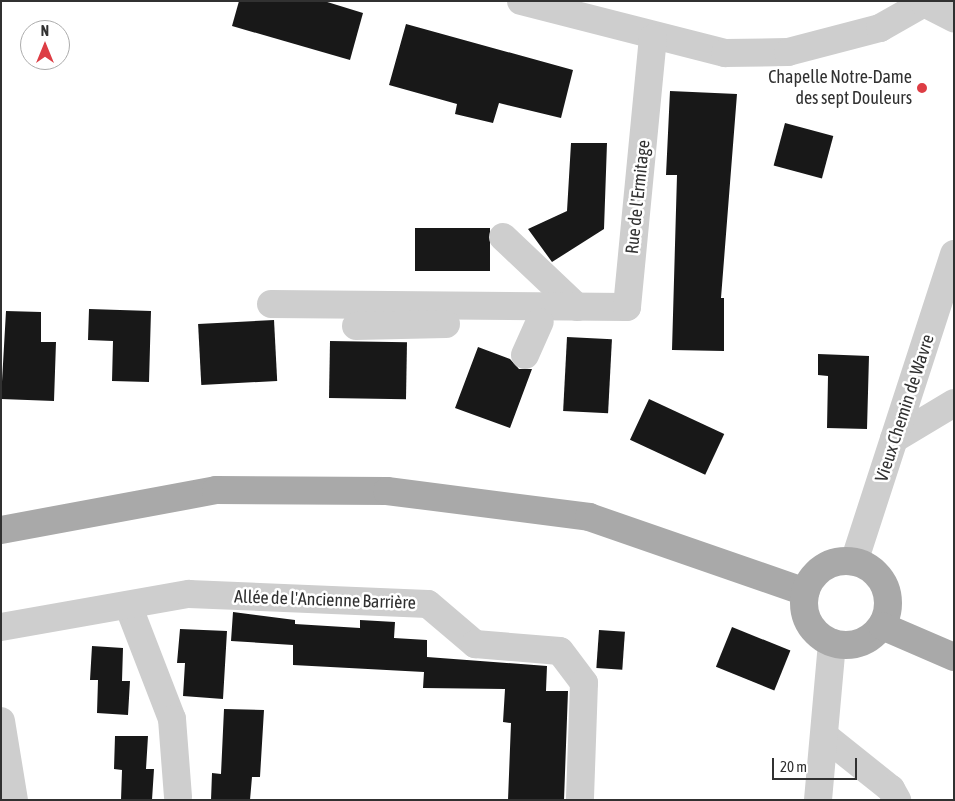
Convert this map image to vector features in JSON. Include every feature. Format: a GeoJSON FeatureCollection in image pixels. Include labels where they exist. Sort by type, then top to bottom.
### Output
{"type":"FeatureCollection","features":[{"type":"Feature","properties":{"kind":"main road"},"geometry":{"type":"LineString","coordinates":[[1,530],[216,490],[387,491],[589,517],[805,592]]}},
{"type":"Feature","properties":{"kind":"main road"},"geometry":{"type":"LineString","coordinates":[[854,562],[872,571],[885,587],[888,607],[882,626],[868,639],[851,645],[832,644],[811,626],[804,613],[805,592],[815,574],[833,563],[854,562]]}},
{"type":"Feature","properties":{"kind":"main road"},"geometry":{"type":"LineString","coordinates":[[882,626],[954,658]]}},
{"type":"Feature","properties":{"kind":"street"},"geometry":{"type":"LineString","coordinates":[[521,1],[653,38],[725,53],[788,52],[880,28],[924,2],[954,18]]}},
{"type":"Feature","properties":{"kind":"street","name":"Rue de l'Ermitage"},"geometry":{"type":"LineString","coordinates":[[577,307],[627,307],[653,38]]}},
{"type":"Feature","properties":{"kind":"street"},"geometry":{"type":"LineString","coordinates":[[503,237],[577,307]]}},
{"type":"Feature","properties":{"kind":"street","name":"Vieux Chemin de Wavre"},"geometry":{"type":"LineString","coordinates":[[854,562],[954,254]]}},
{"type":"Feature","properties":{"kind":"street"},"geometry":{"type":"LineString","coordinates":[[271,304],[577,307]]}},
{"type":"Feature","properties":{"kind":"street"},"geometry":{"type":"LineString","coordinates":[[356,326],[540,322],[577,307]]}},
{"type":"Feature","properties":{"kind":"street"},"geometry":{"type":"LineString","coordinates":[[525,355],[540,322]]}},
{"type":"Feature","properties":{"kind":"street"},"geometry":{"type":"LineString","coordinates":[[894,439],[954,403]]}},
{"type":"Feature","properties":{"kind":"street","name":"Allée de l'Ancienne Barrière"},"geometry":{"type":"LineString","coordinates":[[1,627],[189,594],[428,604],[475,644],[560,650],[584,683],[580,800]]}},
{"type":"Feature","properties":{"kind":"street"},"geometry":{"type":"LineString","coordinates":[[128,605],[172,720],[178,797]]}},
{"type":"Feature","properties":{"kind":"street"},"geometry":{"type":"LineString","coordinates":[[818,800],[827,738],[832,644]]}},
{"type":"Feature","properties":{"kind":"street"},"geometry":{"type":"LineString","coordinates":[[1,721],[14,800]]}},
{"type":"Feature","properties":{"kind":"street"},"geometry":{"type":"LineString","coordinates":[[827,738],[891,789],[897,800]]}},
{"type":"Feature","properties":{"kind":"building"},"geometry":{"type":"Polygon","coordinates":[[[239,1],[324,1],[363,13],[350,60],[232,26],[239,1]]]}},
{"type":"Feature","properties":{"kind":"building"},"geometry":{"type":"Polygon","coordinates":[[[406,24],[573,70],[561,118],[499,103],[493,123],[455,114],[457,104],[389,85],[406,24]]]}},
{"type":"Feature","properties":{"kind":"building"},"geometry":{"type":"Polygon","coordinates":[[[670,91],[737,94],[721,298],[724,298],[724,351],[672,350],[677,175],[666,175],[670,91]]]}},
{"type":"Feature","properties":{"kind":"building"},"geometry":{"type":"Polygon","coordinates":[[[785,123],[833,136],[822,178],[774,166],[785,123]]]}},
{"type":"Feature","properties":{"kind":"building"},"geometry":{"type":"Polygon","coordinates":[[[571,143],[607,143],[604,229],[552,262],[528,229],[567,211],[571,143]]]}},
{"type":"Feature","properties":{"kind":"building"},"geometry":{"type":"Polygon","coordinates":[[[415,228],[490,228],[490,271],[415,271],[415,228]]]}},
{"type":"Feature","properties":{"kind":"building"},"geometry":{"type":"Polygon","coordinates":[[[89,309],[151,311],[149,382],[112,381],[113,341],[88,340],[89,309]]]}},
{"type":"Feature","properties":{"kind":"building"},"geometry":{"type":"Polygon","coordinates":[[[6,311],[41,312],[41,342],[56,342],[54,401],[1,399],[6,311]]]}},
{"type":"Feature","properties":{"kind":"building"},"geometry":{"type":"Polygon","coordinates":[[[274,320],[277,381],[201,385],[198,324],[274,320]]]}},
{"type":"Feature","properties":{"kind":"building"},"geometry":{"type":"Polygon","coordinates":[[[567,337],[612,339],[608,413],[563,411],[567,337]]]}},
{"type":"Feature","properties":{"kind":"building"},"geometry":{"type":"Polygon","coordinates":[[[330,341],[407,342],[406,399],[329,398],[330,341]]]}},
{"type":"Feature","properties":{"kind":"building"},"geometry":{"type":"Polygon","coordinates":[[[478,347],[510,359],[519,369],[532,369],[510,428],[455,408],[478,347]]]}},
{"type":"Feature","properties":{"kind":"building"},"geometry":{"type":"Polygon","coordinates":[[[818,354],[869,356],[867,429],[827,428],[828,376],[818,375],[818,354]]]}},
{"type":"Feature","properties":{"kind":"building"},"geometry":{"type":"Polygon","coordinates":[[[649,399],[724,434],[705,475],[630,440],[649,399]]]}},
{"type":"Feature","properties":{"kind":"building"},"geometry":{"type":"Polygon","coordinates":[[[233,612],[295,620],[295,624],[360,628],[360,620],[395,622],[394,638],[427,640],[427,657],[547,666],[546,691],[568,691],[564,800],[508,800],[511,723],[503,722],[505,689],[423,688],[424,672],[293,665],[293,645],[231,641],[233,612]]]}},
{"type":"Feature","properties":{"kind":"building"},"geometry":{"type":"Polygon","coordinates":[[[732,627],[790,651],[774,690],[716,667],[732,627]]]}},
{"type":"Feature","properties":{"kind":"building"},"geometry":{"type":"Polygon","coordinates":[[[180,629],[227,631],[223,699],[183,696],[185,663],[177,663],[180,629]]]}},
{"type":"Feature","properties":{"kind":"building"},"geometry":{"type":"Polygon","coordinates":[[[599,630],[625,632],[622,670],[596,668],[599,630]]]}},
{"type":"Feature","properties":{"kind":"building"},"geometry":{"type":"Polygon","coordinates":[[[92,646],[123,648],[122,681],[130,681],[128,715],[97,713],[98,680],[90,680],[92,646]]]}},
{"type":"Feature","properties":{"kind":"building"},"geometry":{"type":"Polygon","coordinates":[[[224,709],[264,710],[260,777],[252,777],[250,800],[211,800],[212,773],[221,774],[224,709]]]}},
{"type":"Feature","properties":{"kind":"building"},"geometry":{"type":"Polygon","coordinates":[[[115,736],[148,736],[146,769],[154,769],[152,800],[121,800],[122,770],[114,769],[115,736]]]}},
{"type":"Feature","properties":{"kind":"place","name":"Chapelle Notre-Dame des sept Douleurs"},"geometry":{"type":"Point","coordinates":[922,88]}}]}
